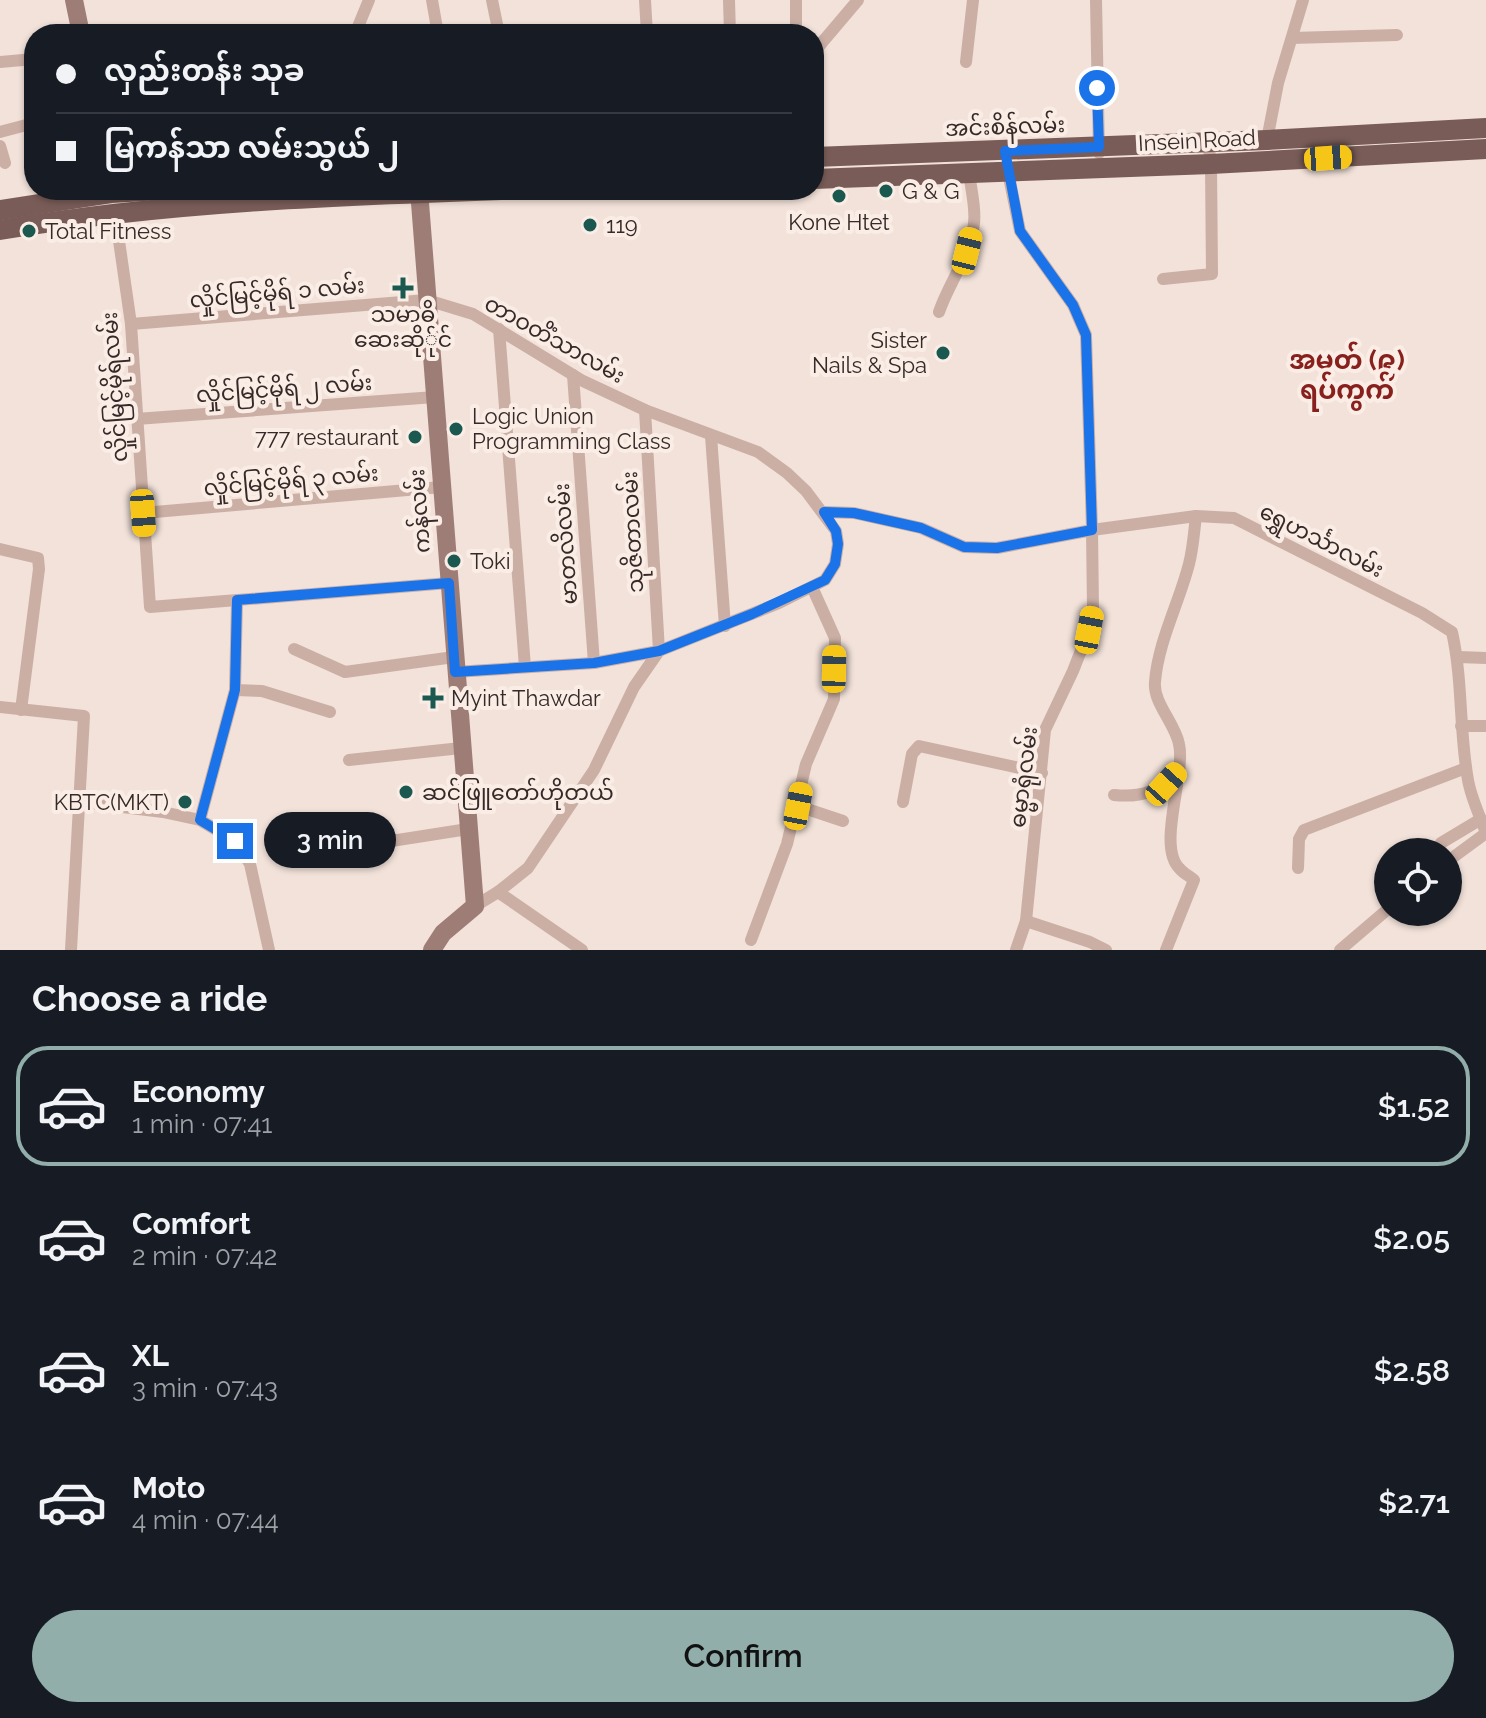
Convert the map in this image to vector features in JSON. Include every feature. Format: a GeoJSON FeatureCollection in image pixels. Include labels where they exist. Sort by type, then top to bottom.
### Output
{"type":"FeatureCollection","features":[{"type":"Feature","properties":{"kind":"main road"},"geometry":{"type":"LineString","coordinates":[[74,0],[79,24]]}},
{"type":"Feature","properties":{"kind":"main road","name":"အင်းစိန်လမ်း"},"geometry":{"type":"LineString","coordinates":[[824,157],[1006,161],[1099,147],[1486,128]]}},
{"type":"Feature","properties":{"kind":"main road","name":"Insein Road"},"geometry":{"type":"LineString","coordinates":[[824,179],[969,173],[1006,161],[1098,168],[1486,149]]}},
{"type":"Feature","properties":{"kind":"main road"},"geometry":{"type":"LineString","coordinates":[[0,210],[102,200]]}},
{"type":"Feature","properties":{"kind":"main road"},"geometry":{"type":"LineString","coordinates":[[0,230],[108,200]]}},
{"type":"Feature","properties":{"kind":"main road"},"geometry":{"type":"LineString","coordinates":[[143,200],[236,203],[267,200]]}},
{"type":"Feature","properties":{"kind":"main road","name":"ကန်လမ်း"},"geometry":{"type":"LineString","coordinates":[[420,200],[475,906]]}},
{"type":"Feature","properties":{"kind":"main road"},"geometry":{"type":"LineString","coordinates":[[432,950],[443,933],[475,906]]}},
{"type":"Feature","properties":{"kind":"street"},"geometry":{"type":"LineString","coordinates":[[359,24],[369,0]]}},
{"type":"Feature","properties":{"kind":"street"},"geometry":{"type":"LineString","coordinates":[[432,0],[436,24]]}},
{"type":"Feature","properties":{"kind":"street"},"geometry":{"type":"LineString","coordinates":[[492,0],[497,24]]}},
{"type":"Feature","properties":{"kind":"street"},"geometry":{"type":"LineString","coordinates":[[645,0],[646,24]]}},
{"type":"Feature","properties":{"kind":"street"},"geometry":{"type":"LineString","coordinates":[[729,0],[730,24]]}},
{"type":"Feature","properties":{"kind":"street"},"geometry":{"type":"LineString","coordinates":[[796,0],[796,24]]}},
{"type":"Feature","properties":{"kind":"street"},"geometry":{"type":"LineString","coordinates":[[824,40],[858,0]]}},
{"type":"Feature","properties":{"kind":"street"},"geometry":{"type":"LineString","coordinates":[[966,62],[973,0]]}},
{"type":"Feature","properties":{"kind":"street"},"geometry":{"type":"LineString","coordinates":[[1096,0],[1098,168]]}},
{"type":"Feature","properties":{"kind":"street"},"geometry":{"type":"LineString","coordinates":[[1267,140],[1278,83],[1303,0]]}},
{"type":"Feature","properties":{"kind":"street"},"geometry":{"type":"LineString","coordinates":[[1292,38],[1397,35]]}},
{"type":"Feature","properties":{"kind":"street"},"geometry":{"type":"LineString","coordinates":[[0,62],[24,60]]}},
{"type":"Feature","properties":{"kind":"street"},"geometry":{"type":"LineString","coordinates":[[0,132],[24,126]]}},
{"type":"Feature","properties":{"kind":"street"},"geometry":{"type":"LineString","coordinates":[[1163,279],[1212,274],[1208,141]]}},
{"type":"Feature","properties":{"kind":"street"},"geometry":{"type":"LineString","coordinates":[[0,146],[5,163]]}},
{"type":"Feature","properties":{"kind":"street","name":"ဓမ္မာရုံလမ်း"},"geometry":{"type":"LineString","coordinates":[[1006,161],[1020,231],[1073,305],[1086,335],[1092,530],[1093,609],[1089,630],[1073,671],[1045,730],[1026,921],[1016,950]]}},
{"type":"Feature","properties":{"kind":"street"},"geometry":{"type":"LineString","coordinates":[[939,312],[967,251],[975,222],[969,173]]}},
{"type":"Feature","properties":{"kind":"street","name":"လှိုင်မြင့်မိုရ်လမ်း"},"geometry":{"type":"LineString","coordinates":[[112,200],[131,324],[150,607],[237,600]]}},
{"type":"Feature","properties":{"kind":"street","name":"လှိုင်မြင့်မိုရ် ၁ လမ်း"},"geometry":{"type":"LineString","coordinates":[[131,324],[427,300]]}},
{"type":"Feature","properties":{"kind":"street","name":"တာဝတိံသာလမ်း"},"geometry":{"type":"LineString","coordinates":[[427,300],[473,314],[573,375],[645,410],[758,452],[787,473],[824,512]]}},
{"type":"Feature","properties":{"kind":"street"},"geometry":{"type":"LineString","coordinates":[[499,329],[525,667]]}},
{"type":"Feature","properties":{"kind":"street","name":"မာတလိလမ်း"},"geometry":{"type":"LineString","coordinates":[[573,375],[594,663]]}},
{"type":"Feature","properties":{"kind":"street","name":"လှိုင်မြင့်မိုရ် ၂ လမ်း"},"geometry":{"type":"LineString","coordinates":[[136,419],[435,397]]}},
{"type":"Feature","properties":{"kind":"street","name":"သုဇိတာလမ်း"},"geometry":{"type":"LineString","coordinates":[[645,410],[659,651]]}},
{"type":"Feature","properties":{"kind":"street"},"geometry":{"type":"LineString","coordinates":[[711,436],[725,626]]}},
{"type":"Feature","properties":{"kind":"street","name":"လှိုင်မြင့်မိုရ် ၃ လမ်း"},"geometry":{"type":"LineString","coordinates":[[143,513],[442,487]]}},
{"type":"Feature","properties":{"kind":"street"},"geometry":{"type":"LineString","coordinates":[[294,649],[345,672],[455,665],[525,667],[594,663],[659,651],[725,626],[825,580],[835,564],[838,544],[836,531],[824,512]]}},
{"type":"Feature","properties":{"kind":"street","name":"ရွှေဟင်္သာလမ်း"},"geometry":{"type":"LineString","coordinates":[[824,512],[854,513],[921,528],[964,547],[997,548],[1092,530],[1196,516],[1234,518],[1422,613],[1452,632],[1458,657],[1461,726],[1468,784],[1486,833]]}},
{"type":"Feature","properties":{"kind":"street"},"geometry":{"type":"LineString","coordinates":[[1166,950],[1194,885],[1192,877],[1178,868],[1172,850],[1172,807],[1181,767],[1180,745],[1174,724],[1156,695],[1154,685],[1190,562],[1196,516]]}},
{"type":"Feature","properties":{"kind":"street"},"geometry":{"type":"LineString","coordinates":[[0,549],[38,558],[21,710]]}},
{"type":"Feature","properties":{"kind":"street"},"geometry":{"type":"LineString","coordinates":[[200,820],[235,690],[237,600],[449,583]]}},
{"type":"Feature","properties":{"kind":"street"},"geometry":{"type":"LineString","coordinates":[[751,940],[787,844],[806,764],[834,699],[835,638],[812,587]]}},
{"type":"Feature","properties":{"kind":"street"},"geometry":{"type":"LineString","coordinates":[[475,906],[528,868],[573,802],[615,730],[634,687],[659,651]]}},
{"type":"Feature","properties":{"kind":"street"},"geometry":{"type":"LineString","coordinates":[[1458,657],[1486,658]]}},
{"type":"Feature","properties":{"kind":"street"},"geometry":{"type":"LineString","coordinates":[[235,690],[262,691],[330,712]]}},
{"type":"Feature","properties":{"kind":"street"},"geometry":{"type":"LineString","coordinates":[[0,707],[84,716],[71,950]]}},
{"type":"Feature","properties":{"kind":"street"},"geometry":{"type":"LineString","coordinates":[[1461,726],[1486,726]]}},
{"type":"Feature","properties":{"kind":"street"},"geometry":{"type":"LineString","coordinates":[[903,802],[912,754],[919,746],[1042,773]]}},
{"type":"Feature","properties":{"kind":"street"},"geometry":{"type":"LineString","coordinates":[[349,760],[461,748]]}},
{"type":"Feature","properties":{"kind":"street"},"geometry":{"type":"LineString","coordinates":[[1114,795],[1148,795],[1166,784],[1181,767]]}},
{"type":"Feature","properties":{"kind":"street"},"geometry":{"type":"LineString","coordinates":[[1298,868],[1299,839],[1304,830],[1466,768]]}},
{"type":"Feature","properties":{"kind":"street"},"geometry":{"type":"LineString","coordinates":[[81,802],[200,820],[235,841],[250,864],[269,950]]}},
{"type":"Feature","properties":{"kind":"street"},"geometry":{"type":"LineString","coordinates":[[798,806],[843,821]]}},
{"type":"Feature","properties":{"kind":"street"},"geometry":{"type":"LineString","coordinates":[[1449,838],[1481,819]]}},
{"type":"Feature","properties":{"kind":"street"},"geometry":{"type":"LineString","coordinates":[[353,847],[468,829]]}},
{"type":"Feature","properties":{"kind":"street"},"geometry":{"type":"LineString","coordinates":[[1462,851],[1486,833]]}},
{"type":"Feature","properties":{"kind":"street"},"geometry":{"type":"LineString","coordinates":[[498,892],[582,950]]}},
{"type":"Feature","properties":{"kind":"street"},"geometry":{"type":"LineString","coordinates":[[1026,921],[1106,950]]}},
{"type":"Feature","properties":{"kind":"street"},"geometry":{"type":"LineString","coordinates":[[1340,950],[1374,921]]}},
{"type":"Feature","properties":{"kind":"place","name":"G & G"},"geometry":{"type":"Point","coordinates":[886,191]}},
{"type":"Feature","properties":{"kind":"place","name":"Kone Htet"},"geometry":{"type":"Point","coordinates":[839,196]}},
{"type":"Feature","properties":{"kind":"place","name":"119"},"geometry":{"type":"Point","coordinates":[590,225]}},
{"type":"Feature","properties":{"kind":"place","name":"Total Fitness"},"geometry":{"type":"Point","coordinates":[29,231]}},
{"type":"Feature","properties":{"kind":"place","name":"သမာဓိ ဆေးဆို်ုင်"},"geometry":{"type":"Point","coordinates":[403,288]}},
{"type":"Feature","properties":{"kind":"place","name":"Sister Nails & Spa"},"geometry":{"type":"Point","coordinates":[943,353]}},
{"type":"Feature","properties":{"kind":"place","name":"Logic Union Programming Class"},"geometry":{"type":"Point","coordinates":[456,429]}},
{"type":"Feature","properties":{"kind":"place","name":"777 restaurant"},"geometry":{"type":"Point","coordinates":[415,437]}},
{"type":"Feature","properties":{"kind":"place","name":"Toki"},"geometry":{"type":"Point","coordinates":[454,561]}},
{"type":"Feature","properties":{"kind":"place","name":"Myint Thawdar"},"geometry":{"type":"Point","coordinates":[433,698]}},
{"type":"Feature","properties":{"kind":"place","name":"ဆင်ဖြူတော်ဟိုတယ်"},"geometry":{"type":"Point","coordinates":[406,792]}},
{"type":"Feature","properties":{"kind":"place","name":"KBTC(MKT)"},"geometry":{"type":"Point","coordinates":[185,802]}},
{"type":"Feature","properties":{"kind":"district","name":"အမှတ် (၉) ရပ်ကွက်"},"geometry":{"type":"Point","coordinates":[1347,375]}},
{"type":"Feature","properties":{"kind":"route"},"geometry":{"type":"LineString","coordinates":[[235,841],[200,820],[235,690],[237,600],[449,583],[455,672],[594,663],[659,651],[725,626],[825,580],[835,564],[838,544],[836,531],[824,512],[854,513],[921,528],[964,547],[997,548],[1092,530],[1086,335],[1073,305],[1020,231],[1005,151],[1099,147],[1097,88]]}}]}
